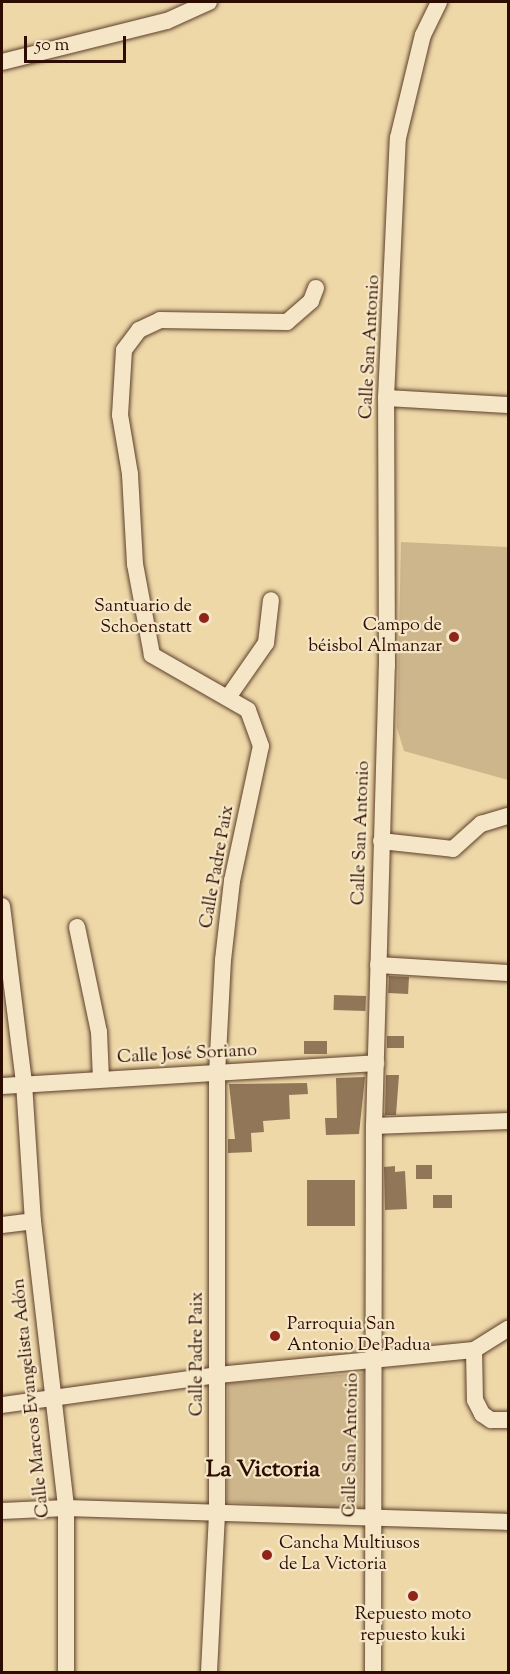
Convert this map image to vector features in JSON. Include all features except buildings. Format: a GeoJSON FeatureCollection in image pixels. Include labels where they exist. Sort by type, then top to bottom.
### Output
{"type":"FeatureCollection","features":[{"type":"Feature","properties":{"kind":"street"},"geometry":{"type":"LineString","coordinates":[[2,62],[167,21],[209,2]]}},
{"type":"Feature","properties":{"kind":"street","name":"Calle San Antonio"},"geometry":{"type":"LineString","coordinates":[[373,1672],[370,1519],[374,1126],[387,666],[386,398],[398,138],[423,35],[439,2]]}},
{"type":"Feature","properties":{"kind":"street","name":"Calle Padre Paix"},"geometry":{"type":"LineString","coordinates":[[209,1672],[217,1512],[217,1074],[232,881],[261,746],[248,710],[230,696],[152,655],[135,564],[130,474],[120,415],[124,350],[139,330],[160,321],[287,322],[311,301],[316,288]]}},
{"type":"Feature","properties":{"kind":"street"},"geometry":{"type":"LineString","coordinates":[[386,398],[508,405]]}},
{"type":"Feature","properties":{"kind":"street"},"geometry":{"type":"LineString","coordinates":[[230,696],[266,643],[271,600]]}},
{"type":"Feature","properties":{"kind":"street"},"geometry":{"type":"LineString","coordinates":[[381,841],[453,849],[481,824],[508,816]]}},
{"type":"Feature","properties":{"kind":"street","name":"Calle Marcos Evangelista Adón"},"geometry":{"type":"LineString","coordinates":[[2,906],[24,1083],[33,1221],[51,1399],[66,1508],[66,1672]]}},
{"type":"Feature","properties":{"kind":"street"},"geometry":{"type":"LineString","coordinates":[[77,927],[99,1032],[101,1079]]}},
{"type":"Feature","properties":{"kind":"street"},"geometry":{"type":"LineString","coordinates":[[378,965],[508,973]]}},
{"type":"Feature","properties":{"kind":"street","name":"Calle José Soriano"},"geometry":{"type":"LineString","coordinates":[[2,1086],[376,1063]]}},
{"type":"Feature","properties":{"kind":"street"},"geometry":{"type":"LineString","coordinates":[[374,1126],[508,1121]]}},
{"type":"Feature","properties":{"kind":"street"},"geometry":{"type":"LineString","coordinates":[[2,1225],[33,1221]]}},
{"type":"Feature","properties":{"kind":"street"},"geometry":{"type":"LineString","coordinates":[[2,1405],[218,1375],[474,1350],[508,1329]]}},
{"type":"Feature","properties":{"kind":"street"},"geometry":{"type":"LineString","coordinates":[[474,1350],[475,1400],[482,1414],[491,1420],[508,1420]]}},
{"type":"Feature","properties":{"kind":"street"},"geometry":{"type":"LineString","coordinates":[[2,1511],[66,1508],[508,1522]]}},
{"type":"Feature","properties":{"kind":"shaded area","name":"Campo de béisbol Almanzar"},"geometry":{"type":"Polygon","coordinates":[[[401,542],[508,547],[508,780],[404,751],[397,728],[401,542]]]}},
{"type":"Feature","properties":{"kind":"shaded area"},"geometry":{"type":"Polygon","coordinates":[[[364,1373],[361,1511],[227,1502],[228,1383],[364,1373]]]}},
{"type":"Feature","properties":{"kind":"place","name":"Santuario de Schoenstatt"},"geometry":{"type":"Point","coordinates":[204,618]}},
{"type":"Feature","properties":{"kind":"place","name":"Campo de béisbol Almanzar"},"geometry":{"type":"Point","coordinates":[454,637]}},
{"type":"Feature","properties":{"kind":"place","name":"Parroquia San Antonio De Padua"},"geometry":{"type":"Point","coordinates":[275,1336]}},
{"type":"Feature","properties":{"kind":"place","name":"Cancha Multiusos de La Victoria"},"geometry":{"type":"Point","coordinates":[267,1555]}},
{"type":"Feature","properties":{"kind":"place","name":"Repuesto moto repuesto kuki"},"geometry":{"type":"Point","coordinates":[413,1596]}},
{"type":"Feature","properties":{"kind":"district","name":"La Victoria"},"geometry":{"type":"Point","coordinates":[263,1471]}}]}
